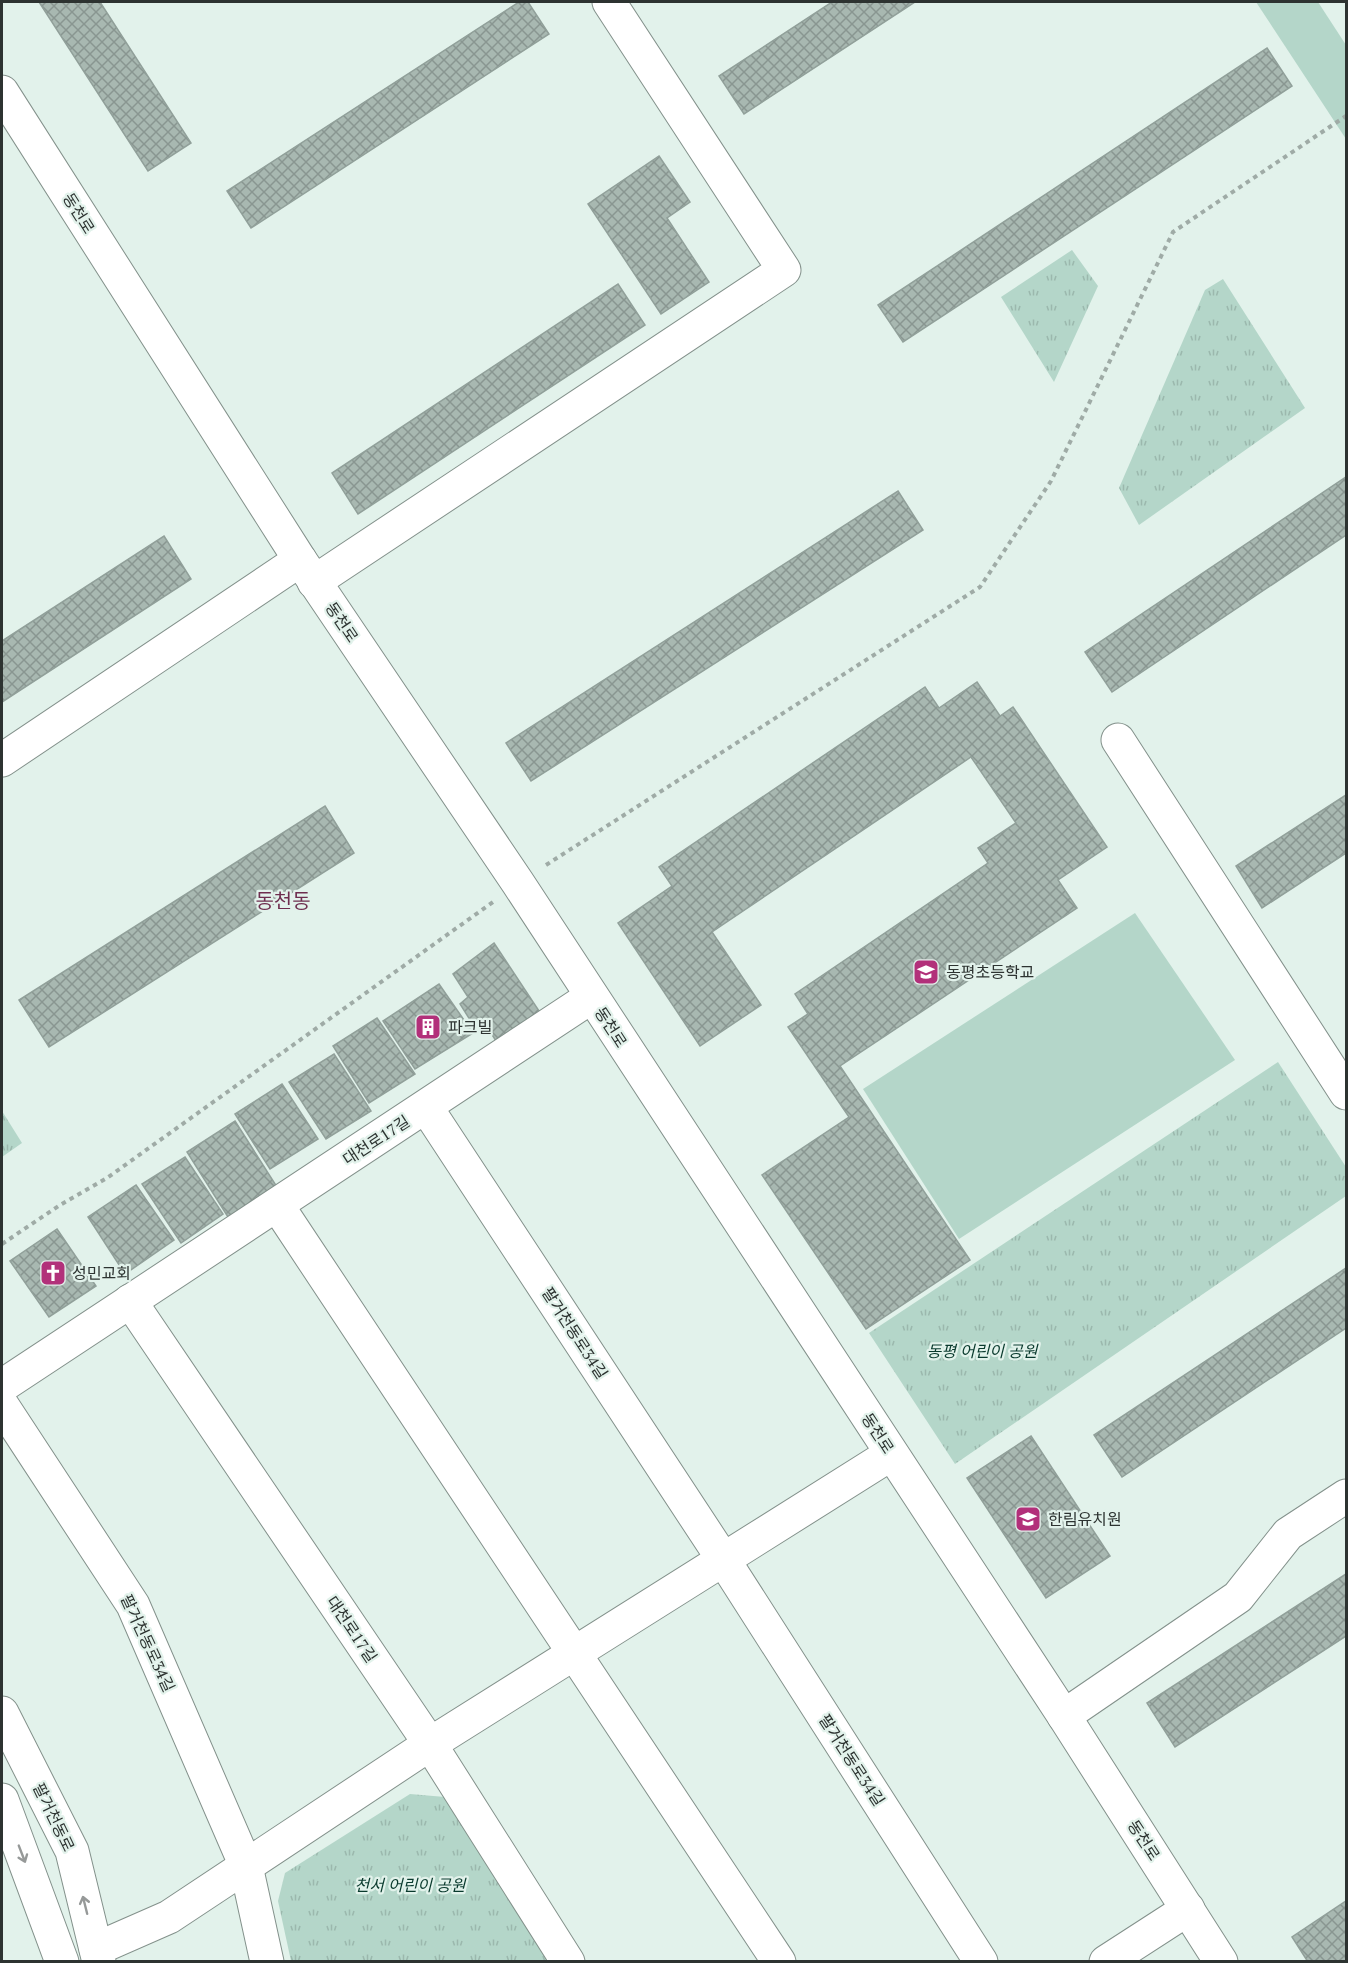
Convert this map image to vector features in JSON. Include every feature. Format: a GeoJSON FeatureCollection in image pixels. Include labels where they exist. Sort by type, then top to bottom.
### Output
{"type":"FeatureCollection","features":[{"type":"Feature","properties":{"kind":"street"},"geometry":{"type":"LineString","coordinates":[[2,760],[784,270],[609,2]]}},
{"type":"Feature","properties":{"kind":"street","name":"동천로"},"geometry":{"type":"LineString","coordinates":[[2,92],[307,571],[518,883],[1064,1716],[1221,1962]]}},
{"type":"Feature","properties":{"kind":"street"},"geometry":{"type":"LineString","coordinates":[[1118,740],[1347,1093]]}},
{"type":"Feature","properties":{"kind":"street","name":"대천로17길"},"geometry":{"type":"LineString","coordinates":[[2,1386],[591,997]]}},
{"type":"Feature","properties":{"kind":"street","name":"팔거천동로34길"},"geometry":{"type":"LineString","coordinates":[[426,1107],[723,1559],[981,1962]]}},
{"type":"Feature","properties":{"kind":"street"},"geometry":{"type":"LineString","coordinates":[[277,1205],[778,1962]]}},
{"type":"Feature","properties":{"kind":"street","name":"대천로17길"},"geometry":{"type":"LineString","coordinates":[[130,1301],[430,1744],[568,1962]]}},
{"type":"Feature","properties":{"kind":"street","name":"팔거천동로34길"},"geometry":{"type":"LineString","coordinates":[[2,1405],[134,1605],[246,1866],[267,1962]]}},
{"type":"Feature","properties":{"kind":"street"},"geometry":{"type":"LineString","coordinates":[[98,1955],[169,1917],[430,1744],[891,1454]]}},
{"type":"Feature","properties":{"kind":"street"},"geometry":{"type":"LineString","coordinates":[[1064,1716],[1238,1597],[1288,1534],[1347,1496]]}},
{"type":"Feature","properties":{"kind":"street","name":"팔거천동로"},"geometry":{"type":"LineString","coordinates":[[2,1713],[72,1851],[98,1955]]}},
{"type":"Feature","properties":{"kind":"street"},"geometry":{"type":"LineString","coordinates":[[2,1800],[62,1962]]}},
{"type":"Feature","properties":{"kind":"street"},"geometry":{"type":"LineString","coordinates":[[1106,1962],[1188,1909]]}},
{"type":"Feature","properties":{"kind":"path"},"geometry":{"type":"LineString","coordinates":[[2,1244],[60,1205],[107,1178],[518,883],[980,587],[1052,481],[1173,232],[1347,116]]}},
{"type":"Feature","properties":{"kind":"green space"},"geometry":{"type":"Polygon","coordinates":[[[1256,2],[1318,2],[1346,45],[1346,139],[1256,2]]]}},
{"type":"Feature","properties":{"kind":"green space"},"geometry":{"type":"Polygon","coordinates":[[[1072,250],[1098,286],[1054,382],[1001,297],[1072,250]]]}},
{"type":"Feature","properties":{"kind":"green space"},"geometry":{"type":"Polygon","coordinates":[[[1223,279],[1305,408],[1139,525],[1119,488],[1205,290],[1223,279]]]}},
{"type":"Feature","properties":{"kind":"green space"},"geometry":{"type":"Polygon","coordinates":[[[1135,913],[1235,1060],[959,1239],[863,1089],[1135,913]]]}},
{"type":"Feature","properties":{"kind":"green space","name":"동평 어린이 공원"},"geometry":{"type":"Polygon","coordinates":[[[1278,1062],[1346,1167],[1346,1196],[955,1464],[869,1333],[1278,1062]]]}},
{"type":"Feature","properties":{"kind":"green space"},"geometry":{"type":"Polygon","coordinates":[[[2,1111],[22,1143],[2,1157],[2,1111]]]}},
{"type":"Feature","properties":{"kind":"green space","name":"천서 어린이 공원"},"geometry":{"type":"Polygon","coordinates":[[[410,1794],[445,1797],[551,1961],[291,1961],[278,1901],[285,1873],[410,1794]]]}},
{"type":"Feature","properties":{"kind":"building"},"geometry":{"type":"Polygon","coordinates":[[[39,2],[100,2],[191,143],[148,171],[39,2]]]}},
{"type":"Feature","properties":{"kind":"building"},"geometry":{"type":"Polygon","coordinates":[[[519,2],[528,2],[549,34],[251,228],[227,191],[519,2]]]}},
{"type":"Feature","properties":{"kind":"building"},"geometry":{"type":"Polygon","coordinates":[[[832,2],[915,2],[744,114],[719,76],[832,2]]]}},
{"type":"Feature","properties":{"kind":"building"},"geometry":{"type":"Polygon","coordinates":[[[1267,48],[1292,86],[903,342],[878,305],[1267,48]]]}},
{"type":"Feature","properties":{"kind":"building"},"geometry":{"type":"Polygon","coordinates":[[[659,156],[690,202],[667,218],[709,282],[661,314],[588,204],[659,156]]]}},
{"type":"Feature","properties":{"kind":"building"},"geometry":{"type":"Polygon","coordinates":[[[618,284],[645,325],[358,514],[332,473],[618,284]]]}},
{"type":"Feature","properties":{"kind":"building"},"geometry":{"type":"Polygon","coordinates":[[[1346,477],[1346,535],[1112,692],[1085,652],[1346,477]]]}},
{"type":"Feature","properties":{"kind":"building"},"geometry":{"type":"Polygon","coordinates":[[[898,491],[923,530],[531,781],[506,743],[898,491]]]}},
{"type":"Feature","properties":{"kind":"building"},"geometry":{"type":"Polygon","coordinates":[[[164,536],[191,579],[2,702],[2,641],[164,536]]]}},
{"type":"Feature","properties":{"kind":"building"},"geometry":{"type":"Polygon","coordinates":[[[977,682],[1000,716],[1013,707],[1107,847],[1058,880],[1077,908],[840,1066],[970,1260],[866,1329],[762,1175],[849,1117],[788,1027],[808,1014],[795,994],[988,863],[978,848],[1016,823],[971,757],[712,932],[761,1005],[700,1046],[618,923],[672,886],[659,867],[925,687],[939,708],[977,682]]]}},
{"type":"Feature","properties":{"kind":"building"},"geometry":{"type":"Polygon","coordinates":[[[1346,795],[1346,853],[1262,908],[1236,866],[1346,795]]]}},
{"type":"Feature","properties":{"kind":"building"},"geometry":{"type":"Polygon","coordinates":[[[325,806],[354,853],[49,1047],[19,1000],[325,806]]]}},
{"type":"Feature","properties":{"kind":"building"},"geometry":{"type":"Polygon","coordinates":[[[494,943],[545,1020],[501,1049],[481,1017],[472,1023],[460,1004],[468,997],[453,974],[494,943]]]}},
{"type":"Feature","properties":{"kind":"building","name":"파크빌"},"geometry":{"type":"Polygon","coordinates":[[[439,984],[473,1033],[415,1069],[383,1021],[439,984]]]}},
{"type":"Feature","properties":{"kind":"building"},"geometry":{"type":"Polygon","coordinates":[[[377,1018],[415,1074],[369,1103],[333,1046],[377,1018]]]}},
{"type":"Feature","properties":{"kind":"building"},"geometry":{"type":"Polygon","coordinates":[[[334,1054],[371,1111],[326,1139],[289,1082],[334,1054]]]}},
{"type":"Feature","properties":{"kind":"building"},"geometry":{"type":"Polygon","coordinates":[[[282,1084],[318,1139],[270,1169],[235,1114],[282,1084]]]}},
{"type":"Feature","properties":{"kind":"building"},"geometry":{"type":"Polygon","coordinates":[[[235,1121],[277,1187],[228,1217],[187,1152],[235,1121]]]}},
{"type":"Feature","properties":{"kind":"building"},"geometry":{"type":"Polygon","coordinates":[[[185,1157],[223,1214],[181,1243],[142,1184],[185,1157]]]}},
{"type":"Feature","properties":{"kind":"building"},"geometry":{"type":"Polygon","coordinates":[[[136,1185],[174,1240],[125,1274],[88,1217],[136,1185]]]}},
{"type":"Feature","properties":{"kind":"building","name":"성민교회"},"geometry":{"type":"Polygon","coordinates":[[[57,1229],[96,1286],[49,1317],[10,1261],[57,1229]]]}},
{"type":"Feature","properties":{"kind":"building"},"geometry":{"type":"Polygon","coordinates":[[[1346,1268],[1346,1328],[1122,1477],[1094,1435],[1346,1268]]]}},
{"type":"Feature","properties":{"kind":"building"},"geometry":{"type":"Polygon","coordinates":[[[1031,1436],[1110,1556],[1046,1598],[967,1478],[1031,1436]]]}},
{"type":"Feature","properties":{"kind":"building"},"geometry":{"type":"Polygon","coordinates":[[[1346,1574],[1346,1636],[1175,1747],[1147,1703],[1346,1574]]]}},
{"type":"Feature","properties":{"kind":"building"},"geometry":{"type":"Polygon","coordinates":[[[1346,1901],[1346,1960],[1344,1962],[1308,1962],[1292,1937],[1346,1901]]]}},
{"type":"Feature","properties":{"kind":"place","name":"동평초등학교"},"geometry":{"type":"Point","coordinates":[926,972]}},
{"type":"Feature","properties":{"kind":"place","name":"파크빌"},"geometry":{"type":"Point","coordinates":[428,1027]}},
{"type":"Feature","properties":{"kind":"place","name":"성민교회"},"geometry":{"type":"Point","coordinates":[53,1273]}},
{"type":"Feature","properties":{"kind":"place","name":"한림유치원"},"geometry":{"type":"Point","coordinates":[1028,1519]}},
{"type":"Feature","properties":{"kind":"district","name":"동천동"},"geometry":{"type":"Point","coordinates":[283,901]}}]}
